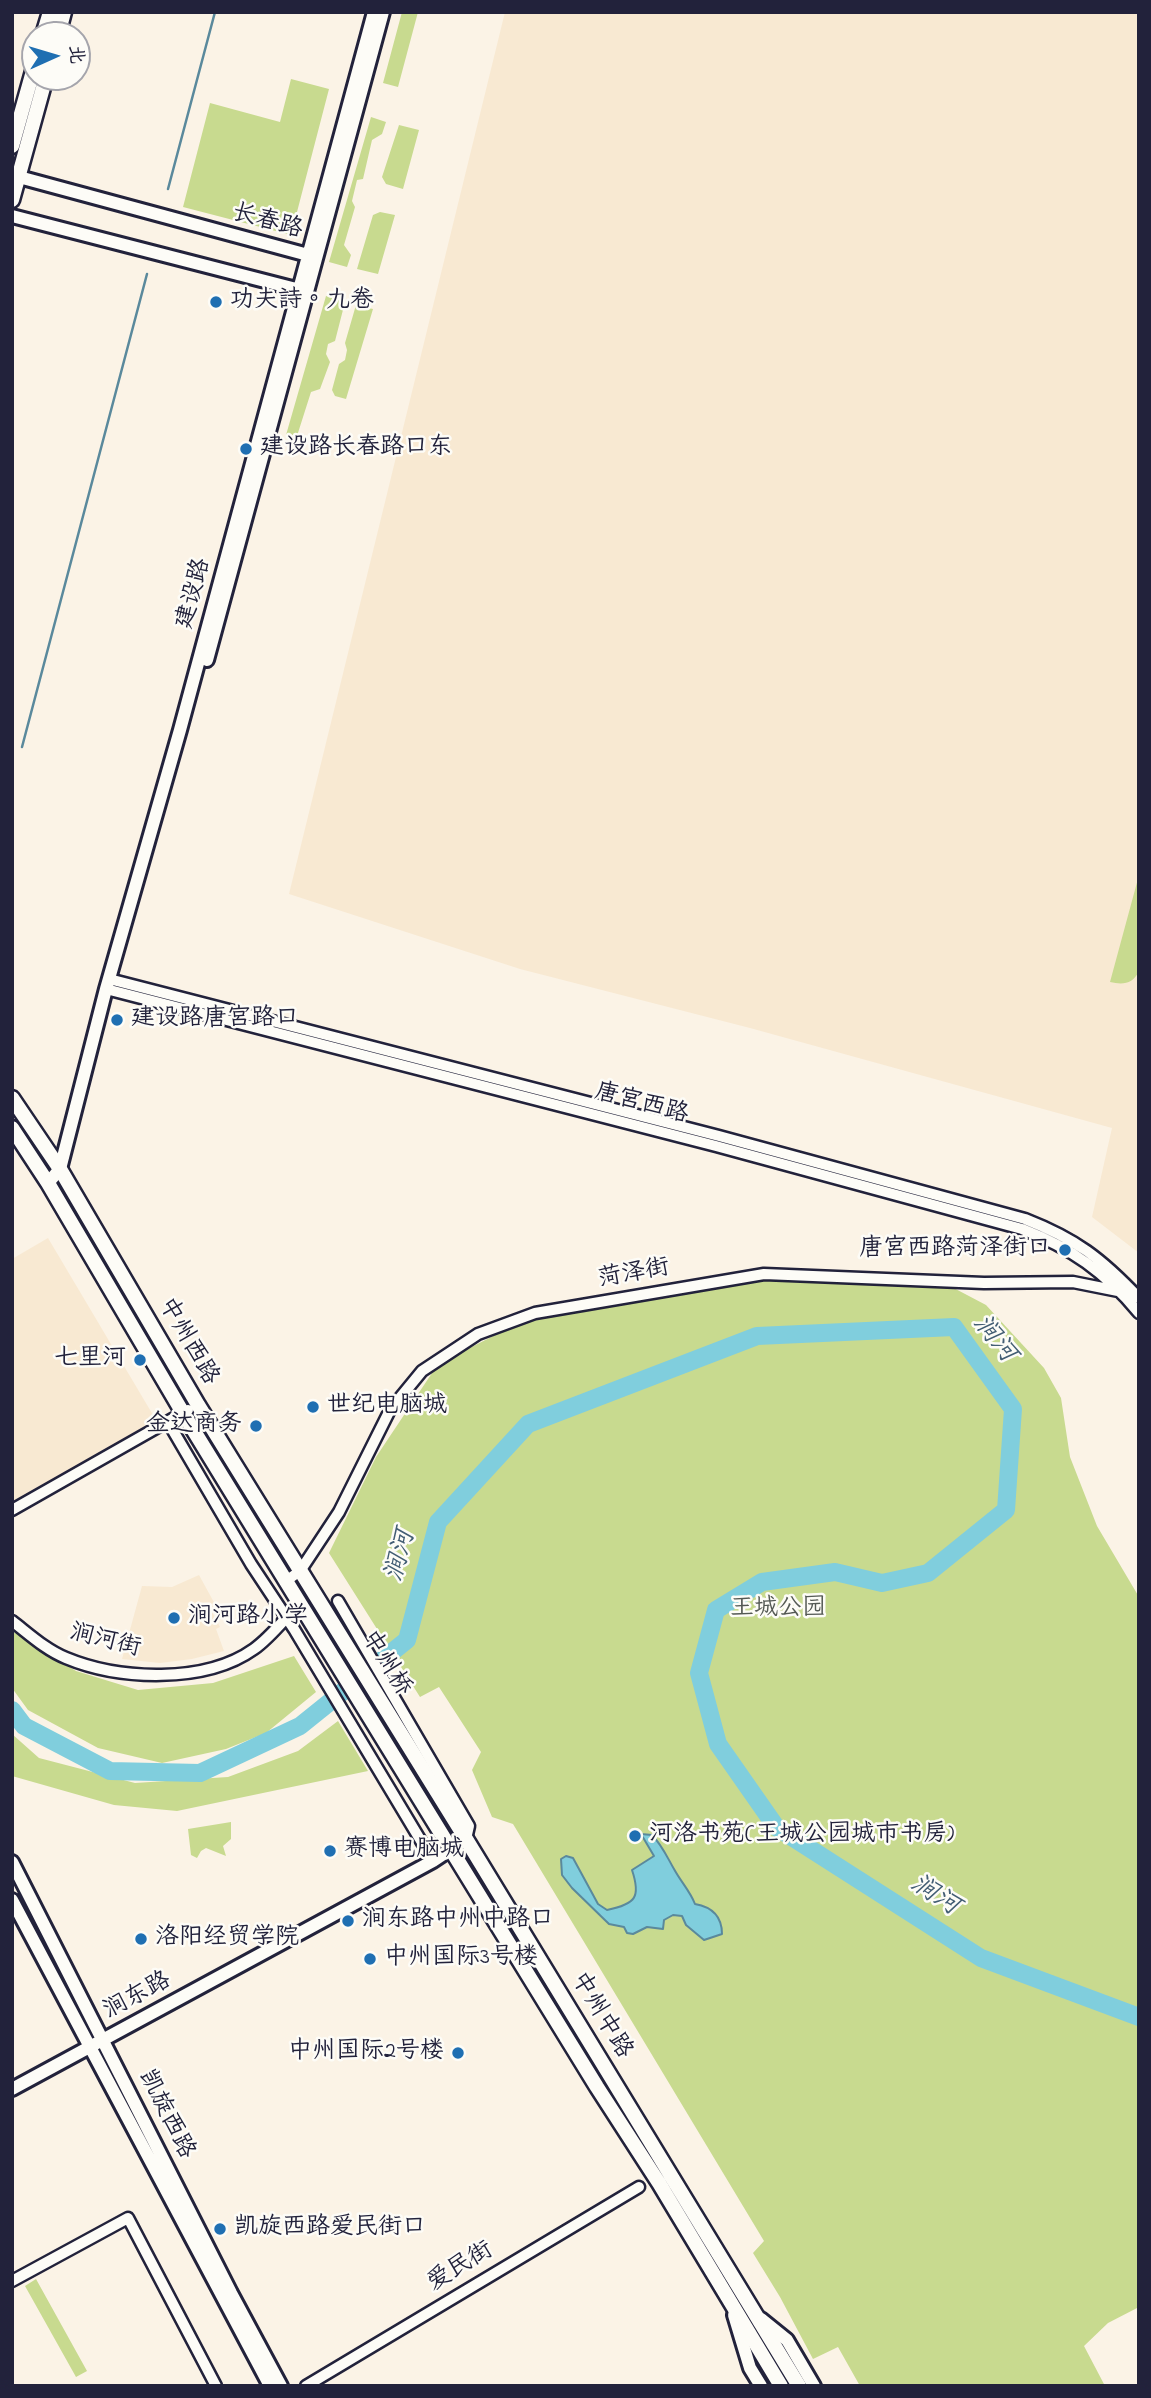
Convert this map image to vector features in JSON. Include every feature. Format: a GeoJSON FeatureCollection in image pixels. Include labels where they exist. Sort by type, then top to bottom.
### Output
{"type":"FeatureCollection","features":[{"type":"Feature","properties":{"kind":"main road"},"geometry":{"type":"LineString","coordinates":[[12,146],[27,91]]}},
{"type":"Feature","properties":{"kind":"main road"},"geometry":{"type":"LineString","coordinates":[[12,200],[42,91]]}},
{"type":"Feature","properties":{"kind":"main road","name":"中州西路"},"geometry":{"type":"LineString","coordinates":[[12,1098],[62,1174],[198,1405],[324,1608]]}},
{"type":"Feature","properties":{"kind":"main road","name":"中州西路"},"geometry":{"type":"LineString","coordinates":[[12,1129],[48,1183],[183,1413],[309,1617]]}},
{"type":"Feature","properties":{"kind":"main road","name":"中州桥"},"geometry":{"type":"LineString","coordinates":[[324,1608],[413,1740]]}},
{"type":"Feature","properties":{"kind":"main road","name":"中州桥"},"geometry":{"type":"LineString","coordinates":[[309,1617],[392,1752]]}},
{"type":"Feature","properties":{"kind":"main road","name":"中州中路"},"geometry":{"type":"LineString","coordinates":[[413,1740],[465,1837],[799,2386]]}},
{"type":"Feature","properties":{"kind":"main road","name":"中州中路"},"geometry":{"type":"LineString","coordinates":[[392,1752],[659,2183],[781,2386]]}},
{"type":"Feature","properties":{"kind":"street","name":"建设路"},"geometry":{"type":"LineString","coordinates":[[48,1183],[62,1174],[374,12]]}},
{"type":"Feature","properties":{"kind":"street","name":"建设路"},"geometry":{"type":"LineString","coordinates":[[111,984],[313,276],[383,12]]}},
{"type":"Feature","properties":{"kind":"street","name":"长春路"},"geometry":{"type":"LineString","coordinates":[[16,178],[308,256],[313,276],[299,290]]}},
{"type":"Feature","properties":{"kind":"street"},"geometry":{"type":"LineString","coordinates":[[12,216],[299,290]]}},
{"type":"Feature","properties":{"kind":"street","name":"唐宫西路"},"geometry":{"type":"LineString","coordinates":[[111,984],[1022,1229],[1056,1243],[1087,1262],[1139,1313]]}},
{"type":"Feature","properties":{"kind":"street","name":"唐宫西路"},"geometry":{"type":"LineString","coordinates":[[111,984],[719,1136],[1025,1219],[1061,1234],[1093,1254],[1139,1298]]}},
{"type":"Feature","properties":{"kind":"street","name":"菏泽街"},"geometry":{"type":"LineString","coordinates":[[286,1581],[300,1571],[339,1512],[390,1410],[422,1371],[478,1334],[535,1313],[764,1274],[984,1283],[1073,1282],[1118,1291]]}},
{"type":"Feature","properties":{"kind":"street"},"geometry":{"type":"LineString","coordinates":[[12,1510],[198,1405]]}},
{"type":"Feature","properties":{"kind":"street"},"geometry":{"type":"LineString","coordinates":[[168,1422],[251,1564],[294,1629],[432,1858]]}},
{"type":"Feature","properties":{"kind":"street"},"geometry":{"type":"LineString","coordinates":[[338,1601],[413,1740]]}},
{"type":"Feature","properties":{"kind":"street","name":"涧河街"},"geometry":{"type":"LineString","coordinates":[[12,1621],[65,1657],[131,1675],[199,1671],[229,1662],[255,1649],[300,1603]]}},
{"type":"Feature","properties":{"kind":"street","name":"涧东路"},"geometry":{"type":"LineString","coordinates":[[12,2082],[103,2037],[432,1858],[465,1837]]}},
{"type":"Feature","properties":{"kind":"street","name":"凯旋西路"},"geometry":{"type":"LineString","coordinates":[[12,1862],[103,2037],[230,2293],[281,2386]]}},
{"type":"Feature","properties":{"kind":"street","name":"凯旋西路"},"geometry":{"type":"LineString","coordinates":[[12,1900],[270,2386]]}},
{"type":"Feature","properties":{"kind":"street","name":"涧东路"},"geometry":{"type":"LineString","coordinates":[[12,2089],[89,2044]]}},
{"type":"Feature","properties":{"kind":"street","name":"爱民街"},"geometry":{"type":"LineString","coordinates":[[306,2386],[639,2187]]}},
{"type":"Feature","properties":{"kind":"street"},"geometry":{"type":"LineString","coordinates":[[12,2281],[128,2217],[216,2386]]}},
{"type":"Feature","properties":{"kind":"street","name":"中州中路"},"geometry":{"type":"LineString","coordinates":[[731,2304],[751,2368],[761,2386]]}},
{"type":"Feature","properties":{"kind":"street","name":"中州中路"},"geometry":{"type":"LineString","coordinates":[[753,2313],[787,2340],[814,2386]]}},
{"type":"Feature","properties":{"kind":"shaded area"},"geometry":{"type":"Polygon","coordinates":[[[505,12],[1139,12],[1139,1253],[1092,1217],[1112,1128],[750,1028],[520,969],[289,894],[505,12]]]}},
{"type":"Feature","properties":{"kind":"shaded area"},"geometry":{"type":"Polygon","coordinates":[[[48,1238],[156,1420],[12,1503],[12,1259],[48,1238]]]}},
{"type":"Feature","properties":{"kind":"shaded area","name":"涧河路小学"},"geometry":{"type":"Polygon","coordinates":[[[199,1575],[216,1606],[211,1610],[220,1627],[216,1629],[224,1651],[160,1663],[122,1659],[142,1586],[172,1587],[199,1575]]]}},
{"type":"Feature","properties":{"kind":"green space"},"geometry":{"type":"Polygon","coordinates":[[[402,12],[418,12],[398,87],[383,83],[402,12]]]}},
{"type":"Feature","properties":{"kind":"green space"},"geometry":{"type":"Polygon","coordinates":[[[291,79],[329,89],[291,235],[183,207],[210,103],[280,122],[291,79]]]}},
{"type":"Feature","properties":{"kind":"green space"},"geometry":{"type":"Polygon","coordinates":[[[371,117],[386,122],[382,134],[372,140],[363,179],[357,180],[352,201],[355,207],[344,245],[351,255],[347,267],[329,262],[371,117]]]}},
{"type":"Feature","properties":{"kind":"green space"},"geometry":{"type":"Polygon","coordinates":[[[399,125],[419,130],[403,189],[386,184],[382,177],[399,125]]]}},
{"type":"Feature","properties":{"kind":"green space"},"geometry":{"type":"Polygon","coordinates":[[[380,212],[395,215],[378,274],[357,269],[373,215],[380,212]]]}},
{"type":"Feature","properties":{"kind":"green space"},"geometry":{"type":"Polygon","coordinates":[[[326,296],[345,302],[335,341],[328,344],[326,354],[330,362],[320,389],[311,392],[297,436],[286,435],[326,296]]]}},
{"type":"Feature","properties":{"kind":"green space"},"geometry":{"type":"Polygon","coordinates":[[[356,305],[373,309],[346,399],[335,396],[332,390],[339,364],[345,360],[345,343],[356,305]]]}},
{"type":"Feature","properties":{"kind":"green space"},"geometry":{"type":"Polygon","coordinates":[[[1139,875],[1139,971],[1134,979],[1127,982],[1110,982],[1139,875]]]}},
{"type":"Feature","properties":{"kind":"green space","name":"王城公园"},"geometry":{"type":"Polygon","coordinates":[[[822,1271],[929,1275],[986,1305],[1044,1368],[1061,1398],[1070,1457],[1097,1526],[1139,1597],[1139,2307],[1108,2323],[1084,2346],[1105,2386],[860,2386],[838,2347],[813,2359],[753,2253],[764,2241],[513,1824],[492,1817],[472,1770],[481,1752],[439,1687],[420,1697],[329,1553],[376,1457],[438,1364],[509,1328],[568,1307],[822,1271]]]}},
{"type":"Feature","properties":{"kind":"green space"},"geometry":{"type":"Polygon","coordinates":[[[12,1631],[76,1671],[138,1690],[213,1683],[294,1656],[316,1692],[266,1733],[226,1749],[162,1763],[98,1748],[28,1710],[12,1688],[12,1631]]]}},
{"type":"Feature","properties":{"kind":"green space"},"geometry":{"type":"Polygon","coordinates":[[[338,1721],[368,1771],[177,1811],[114,1805],[12,1776],[12,1734],[39,1758],[135,1783],[228,1777],[298,1751],[338,1721]]]}},
{"type":"Feature","properties":{"kind":"green space"},"geometry":{"type":"Polygon","coordinates":[[[231,1822],[231,1839],[223,1846],[226,1856],[206,1848],[197,1858],[191,1855],[188,1829],[231,1822]]]}},
{"type":"Feature","properties":{"kind":"green space"},"geometry":{"type":"Polygon","coordinates":[[[36,2279],[87,2371],[76,2377],[25,2286],[36,2279]]]}},
{"type":"Feature","properties":{"kind":"water"},"geometry":{"type":"Polygon","coordinates":[[[641,1834],[652,1835],[656,1839],[695,1904],[711,1910],[718,1918],[722,1934],[704,1940],[686,1925],[682,1916],[673,1915],[664,1920],[663,1929],[647,1927],[633,1934],[627,1933],[624,1927],[609,1924],[562,1875],[561,1859],[566,1856],[573,1858],[598,1904],[607,1910],[630,1902],[636,1893],[632,1870],[654,1856],[641,1834]]]}},
{"type":"Feature","properties":{"kind":"waterway"},"geometry":{"type":"LineString","coordinates":[[168,189],[215,12]]}},
{"type":"Feature","properties":{"kind":"waterway"},"geometry":{"type":"LineString","coordinates":[[22,747],[147,274]]}},
{"type":"Feature","properties":{"kind":"waterway","name":"涧河"},"geometry":{"type":"LineString","coordinates":[[12,1710],[24,1726],[110,1771],[200,1773],[300,1726],[407,1640],[438,1522],[528,1424],[757,1336],[954,1327],[1013,1409],[1006,1510],[928,1573],[882,1583],[835,1572],[762,1582],[716,1610],[699,1673],[718,1744],[776,1827],[981,1958],[1139,2017]]}},
{"type":"Feature","properties":{"kind":"place","name":"功夫詩。九卷"},"geometry":{"type":"Point","coordinates":[216,302]}},
{"type":"Feature","properties":{"kind":"place","name":"建设路长春路口东"},"geometry":{"type":"Point","coordinates":[246,449]}},
{"type":"Feature","properties":{"kind":"place","name":"建设路唐宫路口"},"geometry":{"type":"Point","coordinates":[117,1020]}},
{"type":"Feature","properties":{"kind":"place","name":"唐宫西路菏泽街口"},"geometry":{"type":"Point","coordinates":[1065,1250]}},
{"type":"Feature","properties":{"kind":"place","name":"七里河"},"geometry":{"type":"Point","coordinates":[140,1360]}},
{"type":"Feature","properties":{"kind":"place","name":"世纪电脑城"},"geometry":{"type":"Point","coordinates":[313,1407]}},
{"type":"Feature","properties":{"kind":"place","name":"金达商务"},"geometry":{"type":"Point","coordinates":[256,1426]}},
{"type":"Feature","properties":{"kind":"place","name":"涧河路小学"},"geometry":{"type":"Point","coordinates":[174,1618]}},
{"type":"Feature","properties":{"kind":"place","name":"河洛书苑(王城公园城市书房)"},"geometry":{"type":"Point","coordinates":[635,1836]}},
{"type":"Feature","properties":{"kind":"place","name":"赛博电脑城"},"geometry":{"type":"Point","coordinates":[330,1851]}},
{"type":"Feature","properties":{"kind":"place","name":"涧东路中州中路口"},"geometry":{"type":"Point","coordinates":[348,1921]}},
{"type":"Feature","properties":{"kind":"place","name":"洛阳经贸学院"},"geometry":{"type":"Point","coordinates":[141,1939]}},
{"type":"Feature","properties":{"kind":"place","name":"中州国际3号楼"},"geometry":{"type":"Point","coordinates":[370,1959]}},
{"type":"Feature","properties":{"kind":"place","name":"中州国际2号楼"},"geometry":{"type":"Point","coordinates":[458,2053]}},
{"type":"Feature","properties":{"kind":"place","name":"凯旋西路爱民街口"},"geometry":{"type":"Point","coordinates":[220,2229]}}]}
